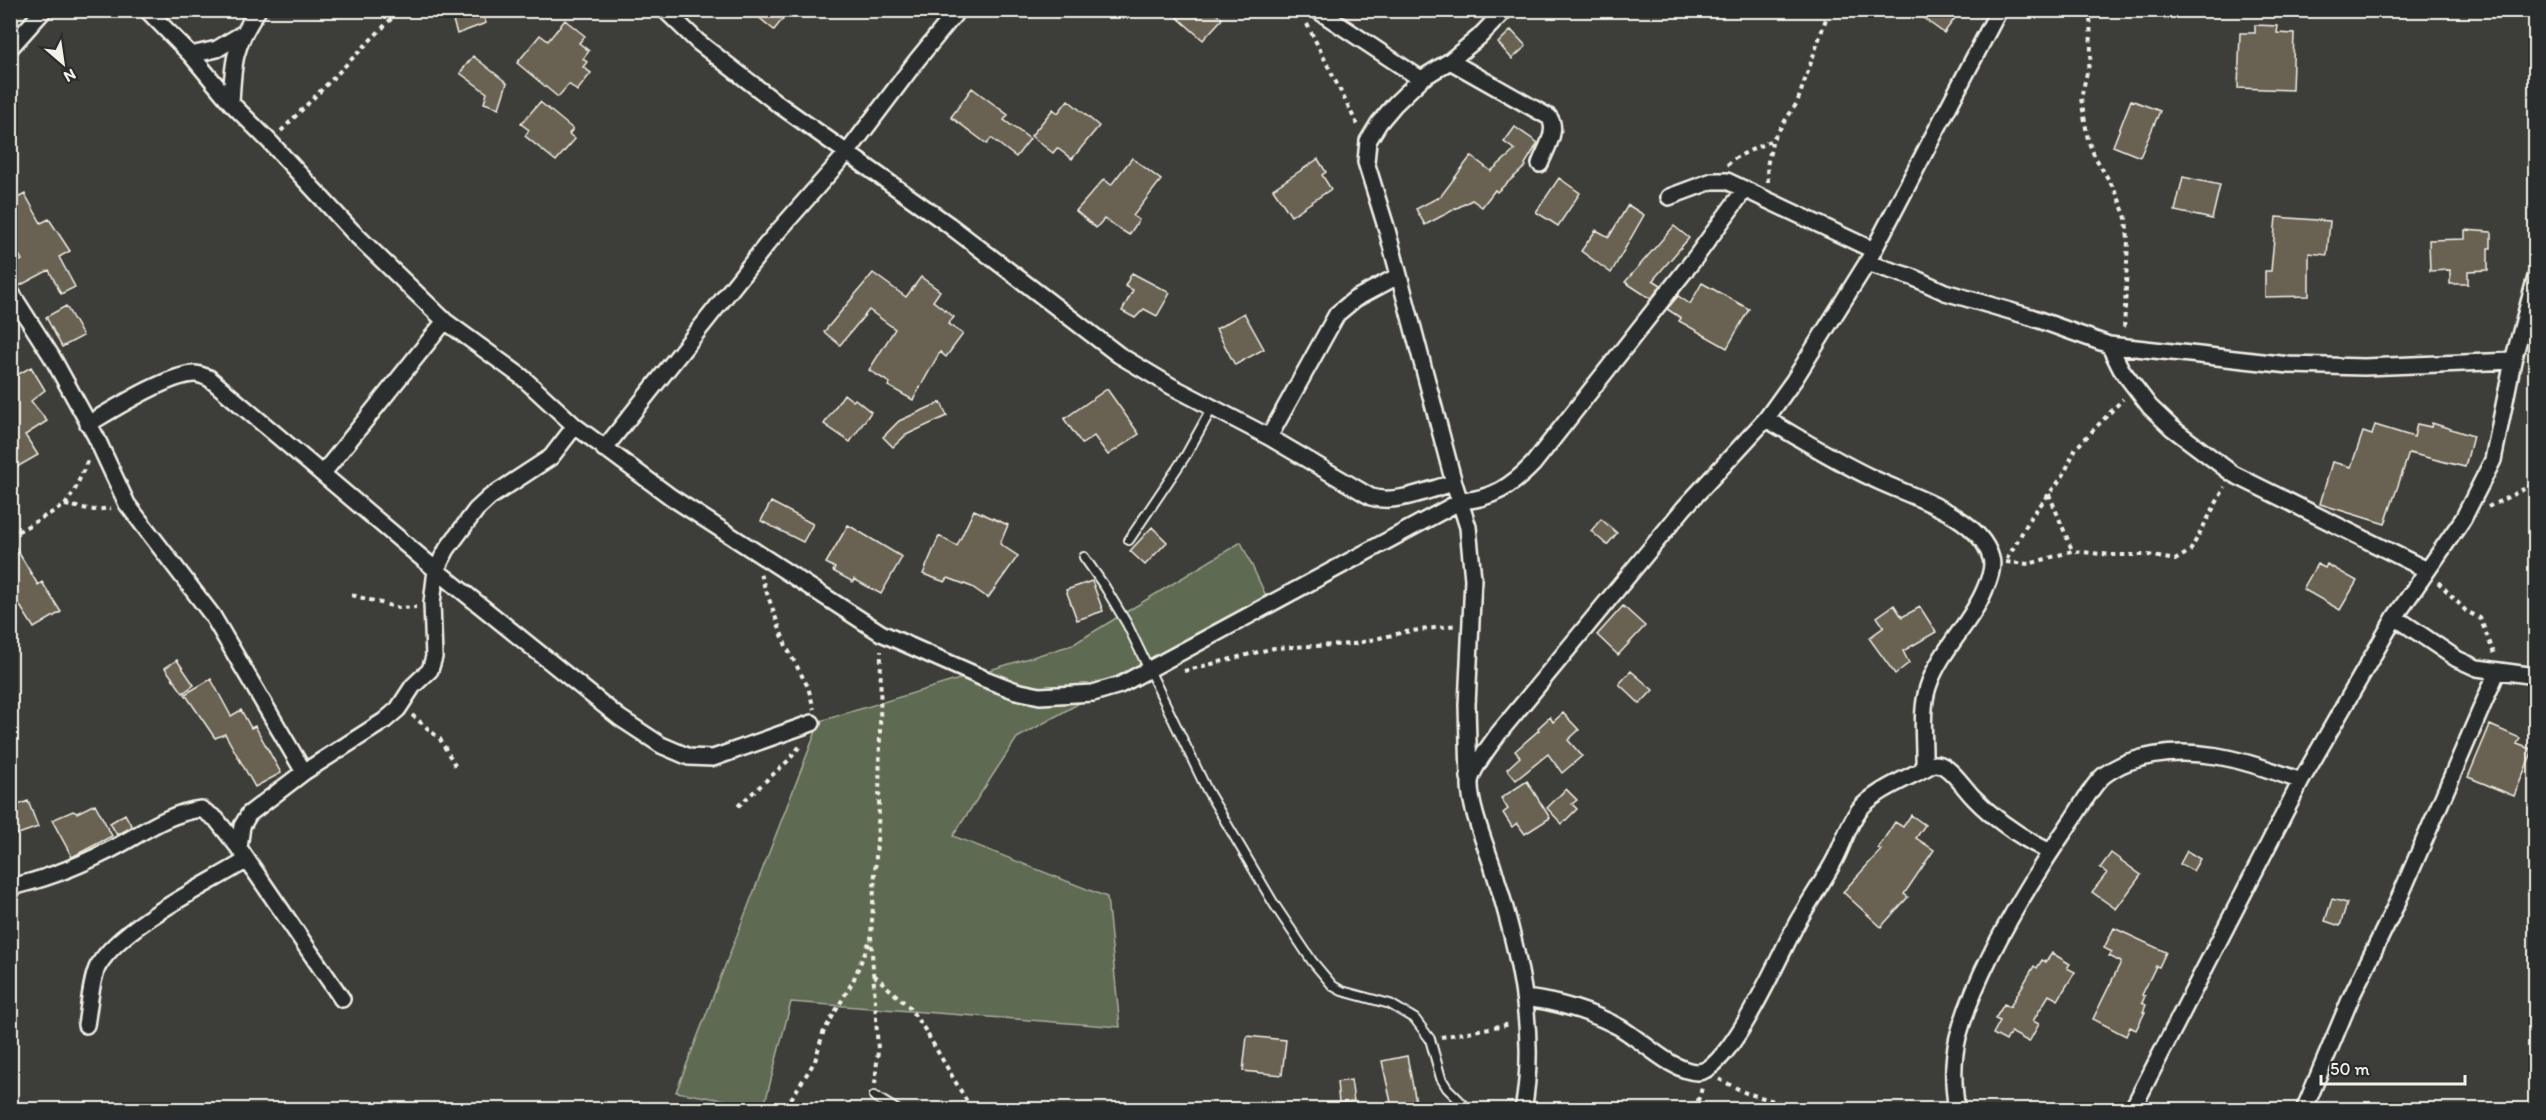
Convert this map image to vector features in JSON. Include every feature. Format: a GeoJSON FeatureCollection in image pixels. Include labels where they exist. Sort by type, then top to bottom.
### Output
{"type":"FeatureCollection","features":[{"type":"Feature","properties":{"kind":"street"},"geometry":{"type":"LineString","coordinates":[[10,48],[45,10]]}},
{"type":"Feature","properties":{"kind":"street"},"geometry":{"type":"LineString","coordinates":[[147,10],[353,232],[445,321],[522,377],[575,426],[604,449],[670,497],[881,633],[985,679],[1016,691],[1040,696],[1093,693],[1153,674],[1264,606],[1461,501],[1479,500],[1498,493],[1517,481],[1533,464],[1695,258],[1745,189]]}},
{"type":"Feature","properties":{"kind":"street"},"geometry":{"type":"LineString","coordinates":[[231,103],[235,52],[242,34],[258,10]]}},
{"type":"Feature","properties":{"kind":"street"},"geometry":{"type":"LineString","coordinates":[[665,10],[698,42],[778,105],[950,225],[1119,355],[1212,408],[1269,437],[1350,486],[1381,501],[1454,483]]}},
{"type":"Feature","properties":{"kind":"street"},"geometry":{"type":"LineString","coordinates":[[604,449],[767,244],[847,153],[958,10]]}},
{"type":"Feature","properties":{"kind":"street"},"geometry":{"type":"LineString","coordinates":[[1505,10],[1479,37],[1450,61],[1421,79],[1395,104],[1368,141],[1366,162],[1387,230],[1454,483],[1468,526],[1473,579],[1467,705],[1469,784],[1500,891],[1525,998],[1528,1066],[1523,1110]]}},
{"type":"Feature","properties":{"kind":"street"},"geometry":{"type":"LineString","coordinates":[[1469,784],[1478,763],[1498,734],[1684,508],[1766,419],[1794,380],[1870,257],[1999,10]]}},
{"type":"Feature","properties":{"kind":"street"},"geometry":{"type":"LineString","coordinates":[[1311,15],[1421,79]]}},
{"type":"Feature","properties":{"kind":"street"},"geometry":{"type":"LineString","coordinates":[[191,55],[217,49],[242,34]]}},
{"type":"Feature","properties":{"kind":"street"},"geometry":{"type":"LineString","coordinates":[[1450,61],[1549,117],[1553,122],[1553,130],[1540,164]]}},
{"type":"Feature","properties":{"kind":"street"},"geometry":{"type":"LineString","coordinates":[[1669,197],[1719,180],[1770,201],[1870,257],[1945,292],[2031,317],[2117,346],[2289,365],[2364,367],[2513,361]]}},
{"type":"Feature","properties":{"kind":"street"},"geometry":{"type":"LineString","coordinates":[[1269,437],[1337,314],[1355,299],[1398,276]]}},
{"type":"Feature","properties":{"kind":"street"},"geometry":{"type":"LineString","coordinates":[[2132,1110],[2301,781],[2395,618],[2463,519],[2493,460],[2513,361],[2531,310],[2535,278]]}},
{"type":"Feature","properties":{"kind":"street"},"geometry":{"type":"LineString","coordinates":[[10,291],[52,357],[92,430],[127,504],[218,625],[304,772]]}},
{"type":"Feature","properties":{"kind":"street"},"geometry":{"type":"LineString","coordinates":[[323,473],[445,321]]}},
{"type":"Feature","properties":{"kind":"street"},"geometry":{"type":"LineString","coordinates":[[2117,346],[2133,387],[2172,428],[2233,474],[2427,570]]}},
{"type":"Feature","properties":{"kind":"street"},"geometry":{"type":"LineString","coordinates":[[92,430],[144,393],[178,378],[196,374],[209,378],[224,388],[436,570],[620,718],[661,745],[689,758],[713,758],[812,723]]}},
{"type":"Feature","properties":{"kind":"street"},"geometry":{"type":"LineString","coordinates":[[1766,419],[1868,477],[1961,519],[1998,560],[1992,566],[1985,590],[1951,641],[1928,687],[1923,769]]}},
{"type":"Feature","properties":{"kind":"street"},"geometry":{"type":"LineString","coordinates":[[243,854],[242,826],[249,814],[304,772],[384,721],[398,709],[413,686],[430,670],[434,663],[432,603],[436,570],[452,542],[476,510],[490,497],[551,457],[575,426]]}},
{"type":"Feature","properties":{"kind":"street"},"geometry":{"type":"LineString","coordinates":[[2395,618],[2457,658],[2477,668],[2535,676]]}},
{"type":"Feature","properties":{"kind":"street"},"geometry":{"type":"LineString","coordinates":[[2304,1110],[2352,995],[2398,901],[2501,672]]}},
{"type":"Feature","properties":{"kind":"street"},"geometry":{"type":"LineString","coordinates":[[1957,1110],[1954,1064],[1958,1038],[1972,995],[2004,932],[2050,852],[2101,779],[2126,763],[2161,754],[2206,753],[2239,759],[2301,781]]}},
{"type":"Feature","properties":{"kind":"street"},"geometry":{"type":"LineString","coordinates":[[1525,998],[1580,1009],[1620,1028],[1670,1062],[1703,1072],[1714,1066],[1728,1050],[1740,1030],[1797,922],[1834,862],[1860,809],[1891,787],[1932,764],[1939,764],[1948,769],[1974,799],[1996,818],[2024,839],[2050,852]]}},
{"type":"Feature","properties":{"kind":"street"},"geometry":{"type":"LineString","coordinates":[[10,887],[74,866],[105,853],[169,817],[201,809],[216,819],[243,854],[342,999]]}},
{"type":"Feature","properties":{"kind":"street"},"geometry":{"type":"LineString","coordinates":[[86,1025],[97,968],[112,946],[243,854]]}},
{"type":"Feature","properties":{"kind":"lane"},"geometry":{"type":"LineString","coordinates":[[1129,540],[1186,455],[1212,408]]}},
{"type":"Feature","properties":{"kind":"lane"},"geometry":{"type":"LineString","coordinates":[[1084,557],[1105,587],[1153,674],[1207,790],[1274,904],[1312,961],[1333,986],[1342,991],[1390,1004],[1404,1011],[1423,1028],[1430,1039],[1444,1083],[1469,1110]]}},
{"type":"Feature","properties":{"kind":"lane"},"geometry":{"type":"LineString","coordinates":[[874,1096],[897,1110]]}},
{"type":"Feature","properties":{"kind":"path"},"geometry":{"type":"LineString","coordinates":[[270,142],[400,10]]}},
{"type":"Feature","properties":{"kind":"path"},"geometry":{"type":"LineString","coordinates":[[1770,201],[1767,166],[1773,139],[1797,103],[1829,10]]}},
{"type":"Feature","properties":{"kind":"path"},"geometry":{"type":"LineString","coordinates":[[2090,10],[2091,56],[2081,98],[2088,140],[2094,155],[2117,194],[2126,218],[2128,259],[2117,346]]}},
{"type":"Feature","properties":{"kind":"path"},"geometry":{"type":"LineString","coordinates":[[1311,15],[1349,112],[1368,141]]}},
{"type":"Feature","properties":{"kind":"path"},"geometry":{"type":"LineString","coordinates":[[1719,180],[1729,162],[1773,139]]}},
{"type":"Feature","properties":{"kind":"path"},"geometry":{"type":"LineString","coordinates":[[1998,560],[2063,476],[2076,448],[2133,387]]}},
{"type":"Feature","properties":{"kind":"path"},"geometry":{"type":"LineString","coordinates":[[10,536],[65,505],[74,492],[92,430]]}},
{"type":"Feature","properties":{"kind":"path"},"geometry":{"type":"LineString","coordinates":[[1998,560],[2029,564],[2072,551],[2106,555],[2148,555],[2175,560],[2184,556],[2196,542],[2233,474]]}},
{"type":"Feature","properties":{"kind":"path"},"geometry":{"type":"LineString","coordinates":[[2463,519],[2535,483]]}},
{"type":"Feature","properties":{"kind":"path"},"geometry":{"type":"LineString","coordinates":[[2048,493],[2072,551]]}},
{"type":"Feature","properties":{"kind":"path"},"geometry":{"type":"LineString","coordinates":[[65,505],[94,510],[127,504]]}},
{"type":"Feature","properties":{"kind":"path"},"geometry":{"type":"LineString","coordinates":[[738,806],[789,760],[807,737],[812,723],[814,704],[780,630],[750,548]]}},
{"type":"Feature","properties":{"kind":"path"},"geometry":{"type":"LineString","coordinates":[[2427,570],[2466,611],[2480,618],[2501,672]]}},
{"type":"Feature","properties":{"kind":"path"},"geometry":{"type":"LineString","coordinates":[[352,595],[399,608],[432,603]]}},
{"type":"Feature","properties":{"kind":"path"},"geometry":{"type":"LineString","coordinates":[[1153,674],[1274,648],[1354,644],[1405,632],[1472,623]]}},
{"type":"Feature","properties":{"kind":"path"},"geometry":{"type":"LineString","coordinates":[[874,1096],[878,1050],[871,936],[879,809],[881,633]]}},
{"type":"Feature","properties":{"kind":"path"},"geometry":{"type":"LineString","coordinates":[[398,709],[410,713],[434,732],[457,768]]}},
{"type":"Feature","properties":{"kind":"path"},"geometry":{"type":"LineString","coordinates":[[791,1099],[815,1061],[823,1033],[853,981],[871,936]]}},
{"type":"Feature","properties":{"kind":"path"},"geometry":{"type":"LineString","coordinates":[[874,975],[914,1014],[972,1110]]}},
{"type":"Feature","properties":{"kind":"path"},"geometry":{"type":"LineString","coordinates":[[1430,1039],[1526,1021]]}},
{"type":"Feature","properties":{"kind":"path"},"geometry":{"type":"LineString","coordinates":[[1695,1110],[1702,1087],[1703,1072],[1746,1093],[1806,1110]]}},
{"type":"Feature","properties":{"kind":"green space"},"geometry":{"type":"Polygon","coordinates":[[[1241,542],[1267,598],[1017,738],[953,836],[1107,897],[1120,1027],[791,1002],[764,1107],[676,1092],[820,721],[1072,645],[1241,542]]]}},
{"type":"Feature","properties":{"kind":"building"},"geometry":{"type":"Polygon","coordinates":[[[450,10],[481,10],[486,23],[457,34],[450,10]]]}},
{"type":"Feature","properties":{"kind":"building"},"geometry":{"type":"Polygon","coordinates":[[[750,10],[790,10],[774,30],[750,10]]]}},
{"type":"Feature","properties":{"kind":"building"},"geometry":{"type":"Polygon","coordinates":[[[1169,10],[1212,10],[1222,19],[1203,40],[1169,10]]]}},
{"type":"Feature","properties":{"kind":"building"},"geometry":{"type":"Polygon","coordinates":[[[1912,10],[1961,10],[1944,33],[1912,10]]]}},
{"type":"Feature","properties":{"kind":"building"},"geometry":{"type":"Polygon","coordinates":[[[565,20],[585,36],[579,43],[589,51],[583,59],[587,62],[583,67],[591,73],[577,91],[569,84],[558,97],[517,63],[540,35],[548,41],[565,20]]]}},
{"type":"Feature","properties":{"kind":"building"},"geometry":{"type":"Polygon","coordinates":[[[2255,25],[2278,26],[2277,33],[2294,34],[2292,90],[2238,88],[2240,33],[2255,33],[2255,25]]]}},
{"type":"Feature","properties":{"kind":"building"},"geometry":{"type":"Polygon","coordinates":[[[1511,30],[1526,46],[1512,59],[1498,43],[1511,30]]]}},
{"type":"Feature","properties":{"kind":"building"},"geometry":{"type":"Polygon","coordinates":[[[473,56],[507,83],[499,108],[484,103],[487,93],[460,73],[473,56]]]}},
{"type":"Feature","properties":{"kind":"building"},"geometry":{"type":"Polygon","coordinates":[[[972,88],[1008,115],[1004,120],[1030,139],[1016,157],[991,138],[987,144],[951,117],[972,88]]]}},
{"type":"Feature","properties":{"kind":"building"},"geometry":{"type":"Polygon","coordinates":[[[1068,100],[1099,126],[1072,159],[1057,148],[1053,153],[1031,136],[1053,109],[1058,113],[1068,100]]]}},
{"type":"Feature","properties":{"kind":"building"},"geometry":{"type":"Polygon","coordinates":[[[2131,100],[2160,111],[2140,157],[2113,146],[2131,100]]]}},
{"type":"Feature","properties":{"kind":"building"},"geometry":{"type":"Polygon","coordinates":[[[540,102],[573,129],[569,134],[575,139],[556,161],[525,136],[529,130],[521,124],[540,102]]]}},
{"type":"Feature","properties":{"kind":"building"},"geometry":{"type":"Polygon","coordinates":[[[1515,127],[1538,143],[1525,164],[1526,166],[1497,192],[1495,190],[1482,207],[1472,200],[1425,225],[1416,209],[1441,196],[1471,156],[1491,171],[1515,150],[1504,142],[1515,127]]]}},
{"type":"Feature","properties":{"kind":"building"},"geometry":{"type":"Polygon","coordinates":[[[1132,158],[1161,180],[1133,216],[1139,220],[1129,235],[1104,219],[1096,228],[1076,211],[1104,179],[1111,185],[1132,158]]]}},
{"type":"Feature","properties":{"kind":"building"},"geometry":{"type":"Polygon","coordinates":[[[1318,159],[1326,172],[1322,175],[1331,189],[1291,216],[1273,189],[1318,159]]]}},
{"type":"Feature","properties":{"kind":"building"},"geometry":{"type":"Polygon","coordinates":[[[2183,177],[2220,185],[2212,219],[2175,211],[2183,177]]]}},
{"type":"Feature","properties":{"kind":"building"},"geometry":{"type":"Polygon","coordinates":[[[1559,178],[1580,193],[1558,226],[1536,212],[1559,178]]]}},
{"type":"Feature","properties":{"kind":"building"},"geometry":{"type":"Polygon","coordinates":[[[25,194],[41,223],[49,219],[70,251],[59,257],[75,287],[61,294],[49,270],[19,286],[10,273],[10,266],[22,260],[10,240],[10,202],[25,194]]]}},
{"type":"Feature","properties":{"kind":"building"},"geometry":{"type":"Polygon","coordinates":[[[1628,205],[1644,215],[1611,273],[1581,251],[1596,230],[1609,237],[1628,205]]]}},
{"type":"Feature","properties":{"kind":"building"},"geometry":{"type":"Polygon","coordinates":[[[2276,217],[2330,221],[2327,255],[2309,253],[2309,296],[2265,297],[2265,271],[2271,271],[2276,217]]]}},
{"type":"Feature","properties":{"kind":"building"},"geometry":{"type":"Polygon","coordinates":[[[1674,226],[1689,238],[1653,280],[1661,285],[1651,299],[1625,282],[1674,226]]]}},
{"type":"Feature","properties":{"kind":"building"},"geometry":{"type":"Polygon","coordinates":[[[2465,230],[2491,232],[2488,270],[2468,271],[2468,284],[2450,284],[2450,270],[2430,271],[2429,240],[2465,239],[2465,230]]]}},
{"type":"Feature","properties":{"kind":"building"},"geometry":{"type":"Polygon","coordinates":[[[873,273],[906,297],[921,277],[940,291],[933,301],[954,317],[948,324],[963,334],[946,357],[940,352],[913,400],[888,386],[890,383],[869,370],[895,329],[869,310],[840,345],[824,332],[873,273]]]}},
{"type":"Feature","properties":{"kind":"building"},"geometry":{"type":"Polygon","coordinates":[[[1132,273],[1170,293],[1157,316],[1144,309],[1135,318],[1122,311],[1133,290],[1125,286],[1132,273]]]}},
{"type":"Feature","properties":{"kind":"building"},"geometry":{"type":"Polygon","coordinates":[[[1702,283],[1749,309],[1727,348],[1679,321],[1681,318],[1667,309],[1678,296],[1690,304],[1702,283]]]}},
{"type":"Feature","properties":{"kind":"building"},"geometry":{"type":"Polygon","coordinates":[[[66,306],[83,336],[62,347],[46,317],[66,306]]]}},
{"type":"Feature","properties":{"kind":"building"},"geometry":{"type":"Polygon","coordinates":[[[1244,313],[1264,349],[1235,365],[1216,329],[1244,313]]]}},
{"type":"Feature","properties":{"kind":"building"},"geometry":{"type":"Polygon","coordinates":[[[31,367],[45,390],[31,401],[47,421],[25,435],[38,455],[10,471],[10,379],[31,367]]]}},
{"type":"Feature","properties":{"kind":"building"},"geometry":{"type":"Polygon","coordinates":[[[1107,389],[1139,434],[1108,455],[1094,436],[1082,444],[1064,419],[1107,389]]]}},
{"type":"Feature","properties":{"kind":"building"},"geometry":{"type":"Polygon","coordinates":[[[844,394],[853,401],[855,399],[871,412],[850,442],[824,424],[844,394]]]}},
{"type":"Feature","properties":{"kind":"building"},"geometry":{"type":"Polygon","coordinates":[[[941,402],[947,416],[906,435],[893,447],[883,437],[899,421],[941,402]]]}},
{"type":"Feature","properties":{"kind":"building"},"geometry":{"type":"Polygon","coordinates":[[[2432,423],[2473,436],[2465,467],[2409,453],[2385,524],[2320,504],[2332,462],[2351,467],[2363,432],[2372,435],[2375,425],[2414,437],[2417,424],[2431,427],[2432,423]]]}},
{"type":"Feature","properties":{"kind":"building"},"geometry":{"type":"Polygon","coordinates":[[[771,502],[813,524],[803,542],[761,521],[771,502]]]}},
{"type":"Feature","properties":{"kind":"building"},"geometry":{"type":"Polygon","coordinates":[[[974,510],[1008,525],[1000,544],[1018,556],[988,598],[972,587],[948,578],[945,582],[923,574],[939,536],[957,546],[974,510]]]}},
{"type":"Feature","properties":{"kind":"building"},"geometry":{"type":"Polygon","coordinates":[[[1601,519],[1617,533],[1607,545],[1591,531],[1601,519]]]}},
{"type":"Feature","properties":{"kind":"building"},"geometry":{"type":"Polygon","coordinates":[[[848,525],[902,557],[881,594],[854,579],[853,582],[833,571],[835,568],[826,563],[848,525]]]}},
{"type":"Feature","properties":{"kind":"building"},"geometry":{"type":"Polygon","coordinates":[[[1152,527],[1167,542],[1145,565],[1130,551],[1152,527]]]}},
{"type":"Feature","properties":{"kind":"building"},"geometry":{"type":"Polygon","coordinates":[[[10,538],[38,585],[42,582],[61,612],[34,628],[10,590],[10,538]]]}},
{"type":"Feature","properties":{"kind":"building"},"geometry":{"type":"Polygon","coordinates":[[[2317,564],[2325,568],[2327,564],[2357,581],[2340,610],[2303,589],[2317,564]]]}},
{"type":"Feature","properties":{"kind":"building"},"geometry":{"type":"Polygon","coordinates":[[[1092,581],[1103,611],[1077,620],[1066,590],[1092,581]]]}},
{"type":"Feature","properties":{"kind":"building"},"geometry":{"type":"Polygon","coordinates":[[[1894,605],[1902,617],[1920,607],[1936,632],[1903,651],[1909,663],[1895,674],[1869,638],[1884,627],[1877,617],[1894,605]]]}},
{"type":"Feature","properties":{"kind":"building"},"geometry":{"type":"Polygon","coordinates":[[[1623,606],[1645,626],[1618,655],[1597,635],[1623,606]]]}},
{"type":"Feature","properties":{"kind":"building"},"geometry":{"type":"Polygon","coordinates":[[[177,660],[194,685],[183,693],[165,668],[177,660]]]}},
{"type":"Feature","properties":{"kind":"building"},"geometry":{"type":"Polygon","coordinates":[[[1631,671],[1653,690],[1640,704],[1619,684],[1631,671]]]}},
{"type":"Feature","properties":{"kind":"building"},"geometry":{"type":"Polygon","coordinates":[[[211,679],[231,716],[241,710],[251,728],[255,726],[281,773],[255,787],[225,734],[215,738],[185,694],[211,679]]]}},
{"type":"Feature","properties":{"kind":"building"},"geometry":{"type":"Polygon","coordinates":[[[1563,713],[1579,730],[1568,740],[1582,756],[1562,773],[1548,754],[1516,780],[1507,769],[1520,757],[1515,751],[1550,717],[1553,722],[1563,713]]]}},
{"type":"Feature","properties":{"kind":"building"},"geometry":{"type":"Polygon","coordinates":[[[2490,725],[2520,738],[2517,744],[2533,750],[2514,796],[2468,777],[2490,725]]]}},
{"type":"Feature","properties":{"kind":"building"},"geometry":{"type":"Polygon","coordinates":[[[1527,781],[1550,818],[1525,834],[1517,823],[1512,827],[1503,813],[1508,809],[1501,798],[1527,781]]]}},
{"type":"Feature","properties":{"kind":"building"},"geometry":{"type":"Polygon","coordinates":[[[1566,789],[1577,800],[1572,804],[1577,809],[1562,824],[1547,808],[1566,789]]]}},
{"type":"Feature","properties":{"kind":"building"},"geometry":{"type":"Polygon","coordinates":[[[28,801],[38,827],[10,837],[10,808],[28,801]]]}},
{"type":"Feature","properties":{"kind":"building"},"geometry":{"type":"Polygon","coordinates":[[[95,804],[112,836],[72,857],[52,820],[73,811],[77,813],[95,804]]]}},
{"type":"Feature","properties":{"kind":"building"},"geometry":{"type":"Polygon","coordinates":[[[125,814],[132,827],[117,835],[110,823],[125,814]]]}},
{"type":"Feature","properties":{"kind":"building"},"geometry":{"type":"Polygon","coordinates":[[[1911,815],[1925,825],[1916,838],[1934,850],[1904,894],[1908,897],[1881,927],[1843,892],[1881,850],[1878,848],[1895,822],[1903,827],[1911,815]]]}},
{"type":"Feature","properties":{"kind":"building"},"geometry":{"type":"Polygon","coordinates":[[[2187,851],[2200,859],[2193,871],[2180,864],[2187,851]]]}},
{"type":"Feature","properties":{"kind":"building"},"geometry":{"type":"Polygon","coordinates":[[[2111,853],[2141,875],[2116,909],[2092,892],[2107,873],[2100,868],[2111,853]]]}},
{"type":"Feature","properties":{"kind":"building"},"geometry":{"type":"Polygon","coordinates":[[[2332,899],[2347,903],[2340,926],[2325,921],[2332,899]]]}},
{"type":"Feature","properties":{"kind":"building"},"geometry":{"type":"Polygon","coordinates":[[[2114,928],[2166,952],[2159,967],[2156,966],[2142,995],[2145,996],[2142,1003],[2146,1005],[2143,1012],[2145,1012],[2136,1030],[2130,1027],[2126,1036],[2093,1019],[2121,962],[2109,956],[2112,952],[2104,948],[2114,928]]]}},
{"type":"Feature","properties":{"kind":"building"},"geometry":{"type":"Polygon","coordinates":[[[2052,953],[2070,964],[2067,968],[2075,972],[2058,1000],[2049,995],[2033,1021],[2039,1024],[2029,1042],[2011,1032],[2006,1041],[1993,1034],[2000,1021],[1995,1019],[2004,1004],[2010,1007],[2034,966],[2037,968],[2042,960],[2046,962],[2052,953]]]}},
{"type":"Feature","properties":{"kind":"building"},"geometry":{"type":"Polygon","coordinates":[[[1247,1036],[1286,1040],[1282,1075],[1243,1071],[1247,1036]]]}},
{"type":"Feature","properties":{"kind":"building"},"geometry":{"type":"Polygon","coordinates":[[[1407,1056],[1416,1102],[1392,1107],[1382,1061],[1407,1056]]]}},
{"type":"Feature","properties":{"kind":"building"},"geometry":{"type":"Polygon","coordinates":[[[1351,1080],[1354,1101],[1339,1103],[1337,1082],[1351,1080]]]}}]}
